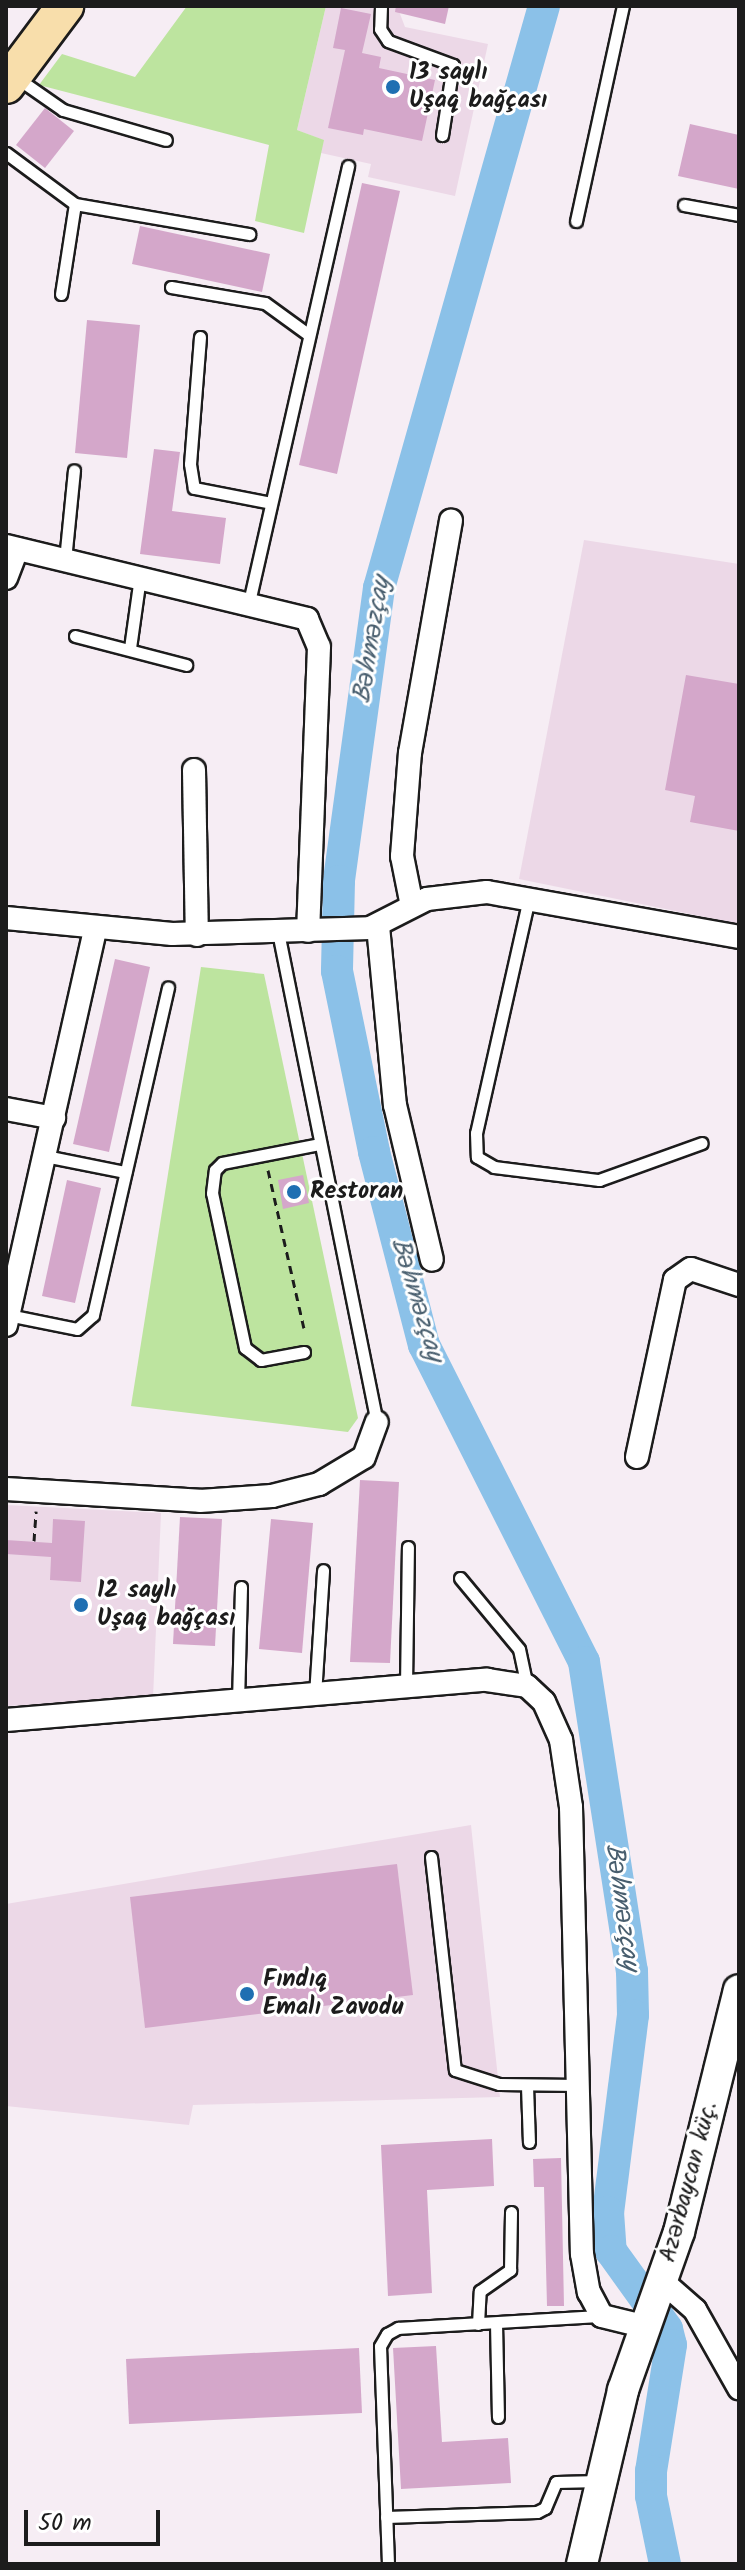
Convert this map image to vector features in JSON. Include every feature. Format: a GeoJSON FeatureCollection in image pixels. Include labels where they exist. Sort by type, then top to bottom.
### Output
{"type":"FeatureCollection","features":[{"type":"Feature","properties":{"kind":"highway"},"geometry":{"type":"LineString","coordinates":[[10,80],[65,6]]}},
{"type":"Feature","properties":{"kind":"main road","name":"Azərbaycan küç."},"geometry":{"type":"LineString","coordinates":[[643,2326],[679,2232],[739,1990]]}},
{"type":"Feature","properties":{"kind":"main road"},"geometry":{"type":"LineString","coordinates":[[582,2564],[601,2480],[643,2326]]}},
{"type":"Feature","properties":{"kind":"street"},"geometry":{"type":"LineString","coordinates":[[412,906],[402,856],[410,753],[451,521]]}},
{"type":"Feature","properties":{"kind":"street"},"geometry":{"type":"LineString","coordinates":[[6,578],[12,547],[249,602],[307,619],[319,647],[313,931]]}},
{"type":"Feature","properties":{"kind":"street"},"geometry":{"type":"LineString","coordinates":[[194,770],[197,935]]}},
{"type":"Feature","properties":{"kind":"street"},"geometry":{"type":"LineString","coordinates":[[6,918],[197,935],[313,931],[374,927],[412,906],[460,894],[529,898],[739,937]]}},
{"type":"Feature","properties":{"kind":"street"},"geometry":{"type":"LineString","coordinates":[[7,1320],[96,927]]}},
{"type":"Feature","properties":{"kind":"street"},"geometry":{"type":"LineString","coordinates":[[374,927],[395,1105],[432,1260]]}},
{"type":"Feature","properties":{"kind":"street"},"geometry":{"type":"LineString","coordinates":[[6,1109],[54,1118]]}},
{"type":"Feature","properties":{"kind":"street"},"geometry":{"type":"LineString","coordinates":[[637,1457],[675,1280],[691,1269],[739,1285]]}},
{"type":"Feature","properties":{"kind":"street"},"geometry":{"type":"LineString","coordinates":[[6,1489],[200,1501],[272,1496],[319,1484],[364,1457],[377,1422]]}},
{"type":"Feature","properties":{"kind":"street"},"geometry":{"type":"LineString","coordinates":[[6,1720],[487,1680],[527,1686],[553,1717],[567,1771],[582,2254],[589,2292],[602,2316],[643,2326]]}},
{"type":"Feature","properties":{"kind":"street"},"geometry":{"type":"LineString","coordinates":[[662,2281],[695,2310],[739,2388]]}},
{"type":"Feature","properties":{"kind":"lane"},"geometry":{"type":"LineString","coordinates":[[381,6],[380,29],[388,41],[453,65],[442,135]]}},
{"type":"Feature","properties":{"kind":"lane"},"geometry":{"type":"LineString","coordinates":[[576,221],[623,6]]}},
{"type":"Feature","properties":{"kind":"lane"},"geometry":{"type":"LineString","coordinates":[[10,80],[63,110],[166,140]]}},
{"type":"Feature","properties":{"kind":"lane"},"geometry":{"type":"LineString","coordinates":[[6,153],[75,204],[249,234]]}},
{"type":"Feature","properties":{"kind":"lane"},"geometry":{"type":"LineString","coordinates":[[249,602],[348,166]]}},
{"type":"Feature","properties":{"kind":"lane"},"geometry":{"type":"LineString","coordinates":[[61,294],[75,204]]}},
{"type":"Feature","properties":{"kind":"lane"},"geometry":{"type":"LineString","coordinates":[[684,205],[739,215]]}},
{"type":"Feature","properties":{"kind":"lane"},"geometry":{"type":"LineString","coordinates":[[171,287],[265,303],[309,335]]}},
{"type":"Feature","properties":{"kind":"lane"},"geometry":{"type":"LineString","coordinates":[[200,337],[190,464],[194,488],[271,503]]}},
{"type":"Feature","properties":{"kind":"lane"},"geometry":{"type":"LineString","coordinates":[[65,560],[74,470]]}},
{"type":"Feature","properties":{"kind":"lane"},"geometry":{"type":"LineString","coordinates":[[130,648],[140,577]]}},
{"type":"Feature","properties":{"kind":"lane"},"geometry":{"type":"LineString","coordinates":[[75,636],[186,665]]}},
{"type":"Feature","properties":{"kind":"lane"},"geometry":{"type":"LineString","coordinates":[[529,898],[476,1133],[477,1157],[494,1167],[599,1180],[702,1143]]}},
{"type":"Feature","properties":{"kind":"lane"},"geometry":{"type":"LineString","coordinates":[[278,932],[377,1422]]}},
{"type":"Feature","properties":{"kind":"lane"},"geometry":{"type":"LineString","coordinates":[[7,1320],[77,1329],[87,1324],[168,987]]}},
{"type":"Feature","properties":{"kind":"lane"},"geometry":{"type":"LineString","coordinates":[[304,1352],[261,1360],[245,1348],[212,1193],[215,1170],[222,1163],[320,1144]]}},
{"type":"Feature","properties":{"kind":"lane"},"geometry":{"type":"LineString","coordinates":[[45,1156],[125,1172]]}},
{"type":"Feature","properties":{"kind":"lane"},"geometry":{"type":"LineString","coordinates":[[406,1686],[408,1547]]}},
{"type":"Feature","properties":{"kind":"lane"},"geometry":{"type":"LineString","coordinates":[[315,1696],[323,1570]]}},
{"type":"Feature","properties":{"kind":"lane"},"geometry":{"type":"LineString","coordinates":[[460,1578],[519,1649],[527,1686]]}},
{"type":"Feature","properties":{"kind":"lane"},"geometry":{"type":"LineString","coordinates":[[238,1703],[241,1587]]}},
{"type":"Feature","properties":{"kind":"lane"},"geometry":{"type":"LineString","coordinates":[[431,1857],[455,2070],[466,2078],[527,2086],[578,2085]]}},
{"type":"Feature","properties":{"kind":"lane"},"geometry":{"type":"LineString","coordinates":[[527,2086],[529,2142]]}},
{"type":"Feature","properties":{"kind":"lane"},"geometry":{"type":"LineString","coordinates":[[478,2324],[480,2291],[510,2270],[511,2212]]}},
{"type":"Feature","properties":{"kind":"lane"},"geometry":{"type":"LineString","coordinates":[[388,2564],[380,2346],[398,2328],[602,2316]]}},
{"type":"Feature","properties":{"kind":"lane"},"geometry":{"type":"LineString","coordinates":[[496,2323],[498,2417]]}},
{"type":"Feature","properties":{"kind":"lane"},"geometry":{"type":"LineString","coordinates":[[386,2517],[537,2512],[545,2508],[556,2482],[601,2480]]}},
{"type":"Feature","properties":{"kind":"path"},"geometry":{"type":"LineString","coordinates":[[264,1155],[304,1328]]}},
{"type":"Feature","properties":{"kind":"path"},"geometry":{"type":"LineString","coordinates":[[34,1541],[37,1491]]}},
{"type":"Feature","properties":{"kind":"shaded area","name":"13 saylı Uşaq bağçası"},"geometry":{"type":"Polygon","coordinates":[[[326,6],[397,6],[405,27],[488,44],[455,196],[368,177],[371,164],[321,153],[323,140],[297,130],[326,6]]]}},
{"type":"Feature","properties":{"kind":"shaded area"},"geometry":{"type":"Polygon","coordinates":[[[584,540],[739,564],[739,924],[519,879],[584,540]]]}},
{"type":"Feature","properties":{"kind":"shaded area","name":"12 saylı Uşaq bağçası"},"geometry":{"type":"Polygon","coordinates":[[[6,1505],[161,1513],[153,1698],[6,1706],[6,1505]]]}},
{"type":"Feature","properties":{"kind":"shaded area","name":"Fındıq Emalı Zavodu"},"geometry":{"type":"Polygon","coordinates":[[[471,1825],[500,2097],[193,2105],[189,2125],[6,2106],[6,1904],[471,1825]]]}},
{"type":"Feature","properties":{"kind":"green space"},"geometry":{"type":"Polygon","coordinates":[[[187,6],[326,6],[297,130],[324,140],[304,233],[255,221],[269,145],[39,85],[62,54],[135,77],[187,6]]]}},
{"type":"Feature","properties":{"kind":"green space"},"geometry":{"type":"Polygon","coordinates":[[[201,967],[264,974],[358,1418],[348,1432],[131,1406],[201,967]]]}},
{"type":"Feature","properties":{"kind":"building"},"geometry":{"type":"Polygon","coordinates":[[[396,6],[449,6],[445,24],[395,12],[396,6]]]}},
{"type":"Feature","properties":{"kind":"building"},"geometry":{"type":"Polygon","coordinates":[[[341,8],[371,14],[362,53],[381,57],[379,68],[435,80],[422,141],[364,129],[363,135],[328,128],[345,50],[333,48],[341,8]]]}},
{"type":"Feature","properties":{"kind":"building"},"geometry":{"type":"Polygon","coordinates":[[[45,108],[74,131],[45,168],[16,145],[45,108]]]}},
{"type":"Feature","properties":{"kind":"building"},"geometry":{"type":"Polygon","coordinates":[[[690,124],[739,135],[739,189],[678,176],[690,124]]]}},
{"type":"Feature","properties":{"kind":"building"},"geometry":{"type":"Polygon","coordinates":[[[362,183],[400,191],[337,474],[299,465],[362,183]]]}},
{"type":"Feature","properties":{"kind":"building"},"geometry":{"type":"Polygon","coordinates":[[[140,226],[270,254],[262,292],[132,264],[140,226]]]}},
{"type":"Feature","properties":{"kind":"building"},"geometry":{"type":"Polygon","coordinates":[[[87,320],[140,325],[127,458],[75,453],[87,320]]]}},
{"type":"Feature","properties":{"kind":"building"},"geometry":{"type":"Polygon","coordinates":[[[154,449],[180,452],[172,511],[226,518],[220,564],[140,554],[154,449]]]}},
{"type":"Feature","properties":{"kind":"building"},"geometry":{"type":"Polygon","coordinates":[[[686,675],[739,684],[739,831],[690,822],[695,796],[665,790],[686,675]]]}},
{"type":"Feature","properties":{"kind":"building"},"geometry":{"type":"Polygon","coordinates":[[[115,959],[150,967],[109,1152],[73,1144],[115,959]]]}},
{"type":"Feature","properties":{"kind":"building"},"geometry":{"type":"Polygon","coordinates":[[[303,1175],[309,1203],[283,1209],[278,1180],[303,1175]]]}},
{"type":"Feature","properties":{"kind":"building"},"geometry":{"type":"Polygon","coordinates":[[[67,1180],[101,1188],[75,1303],[42,1296],[67,1180]]]}},
{"type":"Feature","properties":{"kind":"building"},"geometry":{"type":"Polygon","coordinates":[[[360,1480],[399,1482],[390,1663],[350,1662],[360,1480]]]}},
{"type":"Feature","properties":{"kind":"building"},"geometry":{"type":"Polygon","coordinates":[[[180,1517],[222,1519],[215,1646],[173,1644],[180,1517]]]}},
{"type":"Feature","properties":{"kind":"building"},"geometry":{"type":"Polygon","coordinates":[[[53,1519],[85,1521],[81,1582],[50,1580],[51,1557],[6,1554],[6,1540],[52,1543],[53,1519]]]}},
{"type":"Feature","properties":{"kind":"building"},"geometry":{"type":"Polygon","coordinates":[[[271,1519],[313,1523],[302,1653],[259,1649],[271,1519]]]}},
{"type":"Feature","properties":{"kind":"building"},"geometry":{"type":"Polygon","coordinates":[[[397,1864],[413,1995],[145,2028],[130,1897],[397,1864]]]}},
{"type":"Feature","properties":{"kind":"building"},"geometry":{"type":"Polygon","coordinates":[[[492,2139],[494,2186],[427,2190],[432,2293],[388,2296],[381,2145],[492,2139]]]}},
{"type":"Feature","properties":{"kind":"building"},"geometry":{"type":"Polygon","coordinates":[[[561,2158],[564,2306],[547,2306],[544,2187],[534,2187],[533,2159],[561,2158]]]}},
{"type":"Feature","properties":{"kind":"building"},"geometry":{"type":"Polygon","coordinates":[[[436,2346],[442,2442],[508,2438],[511,2483],[401,2489],[393,2348],[436,2346]]]}},
{"type":"Feature","properties":{"kind":"building"},"geometry":{"type":"Polygon","coordinates":[[[359,2348],[362,2413],[129,2424],[126,2359],[359,2348]]]}},
{"type":"Feature","properties":{"kind":"waterway","name":"Bəhməzçay"},"geometry":{"type":"LineString","coordinates":[[544,6],[379,588],[339,881],[337,971],[374,1152],[424,1345],[584,1662],[632,1971],[633,2015],[608,2212],[611,2251],[667,2329],[671,2345],[651,2471],[651,2496],[665,2564]]}},
{"type":"Feature","properties":{"kind":"place","name":"13 saylı Uşaq bağçası"},"geometry":{"type":"Point","coordinates":[393,87]}},
{"type":"Feature","properties":{"kind":"place","name":"Restoran"},"geometry":{"type":"Point","coordinates":[294,1192]}},
{"type":"Feature","properties":{"kind":"place","name":"12 saylı Uşaq bağçası"},"geometry":{"type":"Point","coordinates":[81,1605]}},
{"type":"Feature","properties":{"kind":"place","name":"Fındıq Emalı Zavodu"},"geometry":{"type":"Point","coordinates":[247,1994]}}]}
